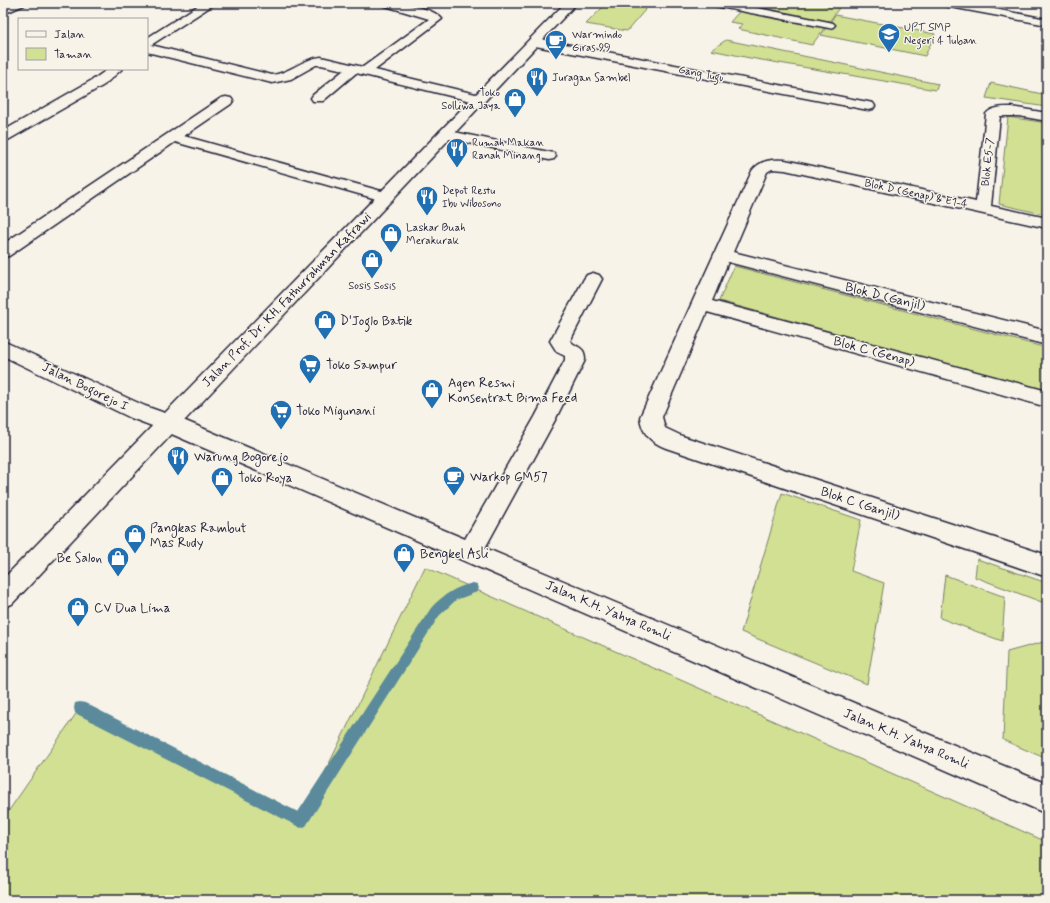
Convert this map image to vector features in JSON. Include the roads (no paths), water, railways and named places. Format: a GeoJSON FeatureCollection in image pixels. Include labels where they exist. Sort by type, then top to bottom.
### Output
{"type":"FeatureCollection","features":[{"type":"Feature","properties":{"kind":"street"},"geometry":{"type":"LineString","coordinates":[[3,11],[20,3]]}},
{"type":"Feature","properties":{"kind":"street"},"geometry":{"type":"LineString","coordinates":[[148,42],[210,3]]}},
{"type":"Feature","properties":{"kind":"street"},"geometry":{"type":"LineString","coordinates":[[318,98],[436,19],[431,15],[386,3]]}},
{"type":"Feature","properties":{"kind":"street","name":"Jalan Prof. Dr. KH. Fathurrahman Kafrawi"},"geometry":{"type":"LineString","coordinates":[[3,596],[571,3]]}},
{"type":"Feature","properties":{"kind":"street"},"geometry":{"type":"LineString","coordinates":[[715,3],[828,25]]}},
{"type":"Feature","properties":{"kind":"street"},"geometry":{"type":"LineString","coordinates":[[945,3],[1047,22]]}},
{"type":"Feature","properties":{"kind":"street","name":"Gang Tugu"},"geometry":{"type":"LineString","coordinates":[[534,42],[868,106]]}},
{"type":"Feature","properties":{"kind":"street"},"geometry":{"type":"LineString","coordinates":[[148,48],[272,79],[285,78],[316,61],[479,99]]}},
{"type":"Feature","properties":{"kind":"street"},"geometry":{"type":"LineString","coordinates":[[3,137],[99,82],[115,70]]}},
{"type":"Feature","properties":{"kind":"street"},"geometry":{"type":"LineString","coordinates":[[3,252],[226,101]]}},
{"type":"Feature","properties":{"kind":"street","name":"Blok E5-7"},"geometry":{"type":"LineString","coordinates":[[983,209],[993,115],[996,112],[1003,111],[1047,117]]}},
{"type":"Feature","properties":{"kind":"street"},"geometry":{"type":"LineString","coordinates":[[446,134],[549,156]]}},
{"type":"Feature","properties":{"kind":"street"},"geometry":{"type":"LineString","coordinates":[[173,137],[386,197]]}},
{"type":"Feature","properties":{"kind":"street","name":"Blok D (Genap) & E1-4"},"geometry":{"type":"LineString","coordinates":[[701,304],[760,171],[766,165],[785,165],[1047,223]]}},
{"type":"Feature","properties":{"kind":"street","name":"Blok D (Ganjil)"},"geometry":{"type":"LineString","coordinates":[[722,255],[1047,338]]}},
{"type":"Feature","properties":{"kind":"street"},"geometry":{"type":"LineString","coordinates":[[470,552],[576,360],[575,353],[564,347],[560,341],[593,278]]}},
{"type":"Feature","properties":{"kind":"street","name":"Blok C (Genap)"},"geometry":{"type":"LineString","coordinates":[[701,304],[1047,399]]}},
{"type":"Feature","properties":{"kind":"street","name":"Blok C (Ganjil)"},"geometry":{"type":"LineString","coordinates":[[701,304],[650,417],[651,425],[656,433],[674,442],[1047,566]]}},
{"type":"Feature","properties":{"kind":"street","name":"Jalan Bogorejo I"},"geometry":{"type":"LineString","coordinates":[[3,348],[138,412],[168,424]]}},
{"type":"Feature","properties":{"kind":"street","name":"Jalan K.H. Yahya Romli"},"geometry":{"type":"LineString","coordinates":[[168,424],[1047,799]]}},
{"type":"Feature","properties":{"kind":"waterway"},"geometry":{"type":"LineString","coordinates":[[80,708],[301,821],[435,612],[452,596],[461,591],[473,588]]}},
{"type":"Feature","properties":{"kind":"place","name":"UPT SMP Negeri 4 Tuban"},"geometry":{"type":"Point","coordinates":[889,54]}},
{"type":"Feature","properties":{"kind":"place","name":"Warmindo Giras 99"},"geometry":{"type":"Point","coordinates":[556,60]}},
{"type":"Feature","properties":{"kind":"place","name":"Juragan Sambel"},"geometry":{"type":"Point","coordinates":[537,98]}},
{"type":"Feature","properties":{"kind":"place","name":"Toko Solliwa Jaya"},"geometry":{"type":"Point","coordinates":[515,118]}},
{"type":"Feature","properties":{"kind":"place","name":"Rumah Makan Ranah Minang"},"geometry":{"type":"Point","coordinates":[457,168]}},
{"type":"Feature","properties":{"kind":"place","name":"Depot Restu Ibu Wibosono"},"geometry":{"type":"Point","coordinates":[427,216]}},
{"type":"Feature","properties":{"kind":"place","name":"Laskar Buah Merakurak"},"geometry":{"type":"Point","coordinates":[391,254]}},
{"type":"Feature","properties":{"kind":"place","name":"Sosis Sosis"},"geometry":{"type":"Point","coordinates":[372,280]}},
{"type":"Feature","properties":{"kind":"place","name":"D'Joglo Batik"},"geometry":{"type":"Point","coordinates":[325,340]}},
{"type":"Feature","properties":{"kind":"place","name":"Toko Sampur"},"geometry":{"type":"Point","coordinates":[310,384]}},
{"type":"Feature","properties":{"kind":"place","name":"Agen Resmi Konsentrat Bima Feed"},"geometry":{"type":"Point","coordinates":[432,410]}},
{"type":"Feature","properties":{"kind":"place","name":"Toko Migunani"},"geometry":{"type":"Point","coordinates":[281,430]}},
{"type":"Feature","properties":{"kind":"place","name":"Warung Bogorejo"},"geometry":{"type":"Point","coordinates":[178,476]}},
{"type":"Feature","properties":{"kind":"place","name":"Warkop GM57"},"geometry":{"type":"Point","coordinates":[454,496]}},
{"type":"Feature","properties":{"kind":"place","name":"Toko Roya"},"geometry":{"type":"Point","coordinates":[222,498]}},
{"type":"Feature","properties":{"kind":"place","name":"Pangkas Rambut Mas Rudy"},"geometry":{"type":"Point","coordinates":[135,554]}},
{"type":"Feature","properties":{"kind":"place","name":"Bengkel Asli"},"geometry":{"type":"Point","coordinates":[404,574]}},
{"type":"Feature","properties":{"kind":"place","name":"Be Salon"},"geometry":{"type":"Point","coordinates":[118,578]}},
{"type":"Feature","properties":{"kind":"place","name":"CV Dua Lima"},"geometry":{"type":"Point","coordinates":[78,628]}}]}
